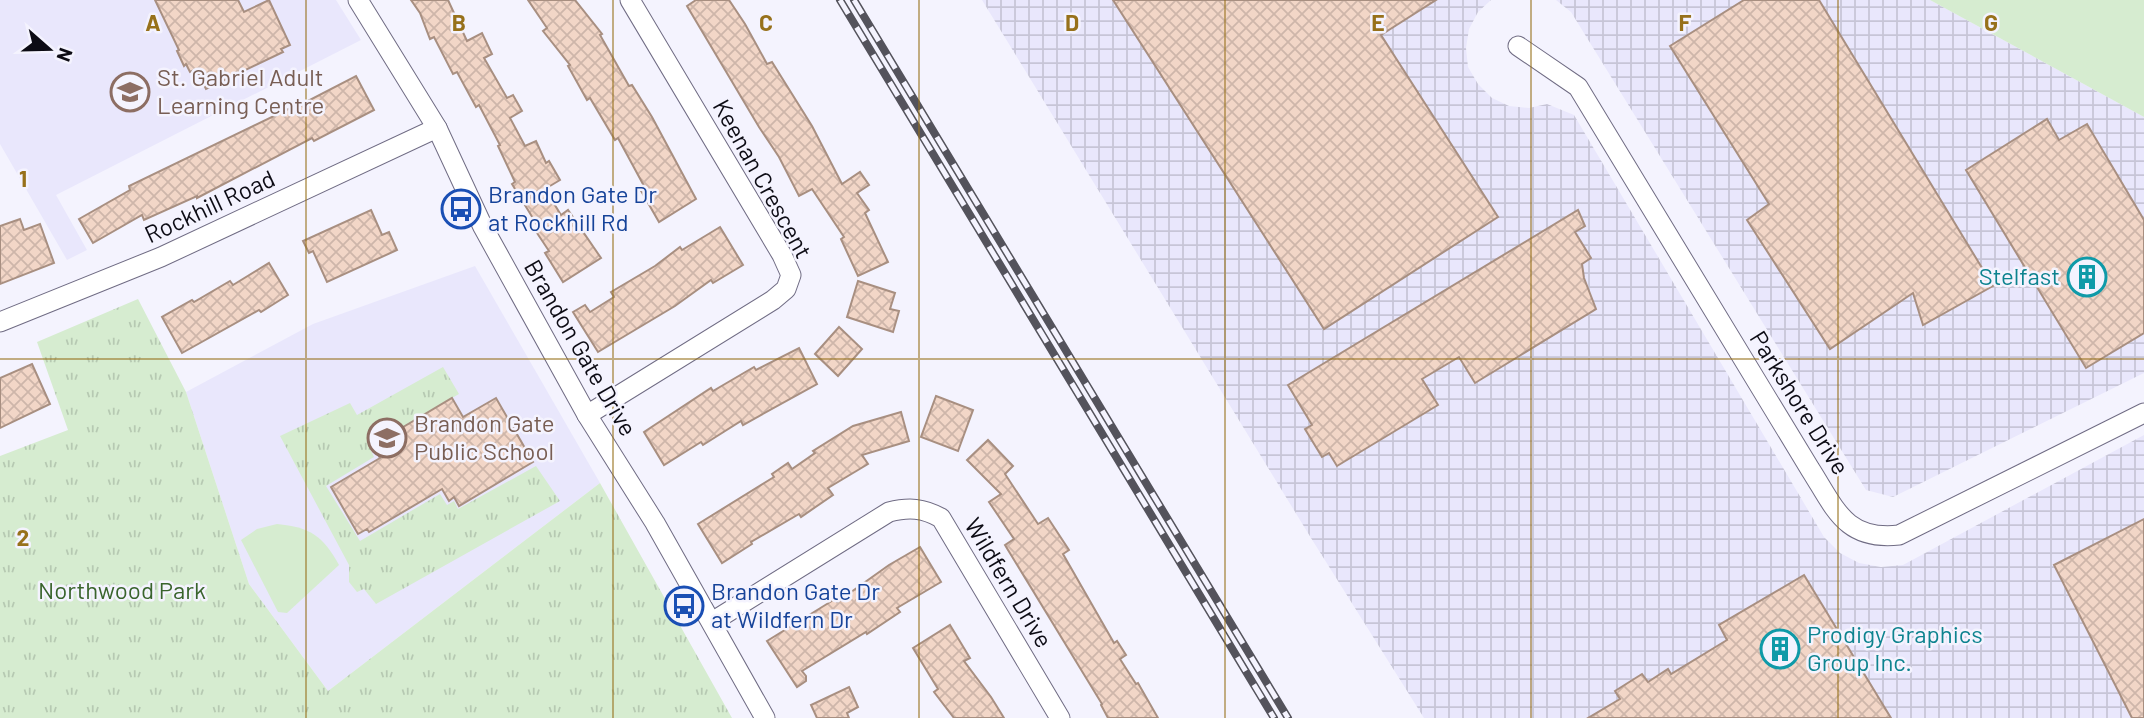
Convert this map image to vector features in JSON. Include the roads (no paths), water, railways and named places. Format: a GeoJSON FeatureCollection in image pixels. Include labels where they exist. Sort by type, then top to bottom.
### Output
{"type":"FeatureCollection","features":[{"type":"Feature","properties":{"kind":"street","name":"Brandon Gate Drive"},"geometry":{"type":"LineString","coordinates":[[358,0],[437,128],[483,227],[587,415],[655,523],[765,718]]}},
{"type":"Feature","properties":{"kind":"street","name":"Keenan Crescent"},"geometry":{"type":"LineString","coordinates":[[587,415],[774,300],[786,289],[791,275],[782,255],[630,0]]}},
{"type":"Feature","properties":{"kind":"street","name":"Parkshore Drive"},"geometry":{"type":"LineString","coordinates":[[1518,46],[1578,87],[1810,469],[1846,523],[1863,533],[1879,537],[1899,535],[2144,413]]}},
{"type":"Feature","properties":{"kind":"street","name":"Rockhill Road"},"geometry":{"type":"LineString","coordinates":[[0,322],[161,257],[437,128]]}},
{"type":"Feature","properties":{"kind":"street","name":"Wildfern Drive"},"geometry":{"type":"LineString","coordinates":[[712,622],[889,512],[907,508],[928,510],[941,518],[1060,718]]}},
{"type":"Feature","properties":{"kind":"railway"},"geometry":{"type":"LineString","coordinates":[[840,0],[1274,718]]}},
{"type":"Feature","properties":{"kind":"railway"},"geometry":{"type":"LineString","coordinates":[[854,0],[1288,718]]}},
{"type":"Feature","properties":{"kind":"place","name":"St. Gabriel Adult Learning Centre"},"geometry":{"type":"Point","coordinates":[130,92]}},
{"type":"Feature","properties":{"kind":"place","name":"Brandon Gate Dr at Rockhill Rd"},"geometry":{"type":"Point","coordinates":[461,209]}},
{"type":"Feature","properties":{"kind":"place","name":"Stelfast"},"geometry":{"type":"Point","coordinates":[2087,277]}},
{"type":"Feature","properties":{"kind":"place","name":"Brandon Gate Public School"},"geometry":{"type":"Point","coordinates":[387,438]}},
{"type":"Feature","properties":{"kind":"place","name":"Brandon Gate Dr at Wildfern Dr"},"geometry":{"type":"Point","coordinates":[684,606]}},
{"type":"Feature","properties":{"kind":"place","name":"Prodigy Graphics Group Inc."},"geometry":{"type":"Point","coordinates":[1780,649]}},
{"type":"Feature","properties":{"kind":"park label","name":"Northwood Park"},"geometry":{"type":"Point","coordinates":[122,591]}}]}
